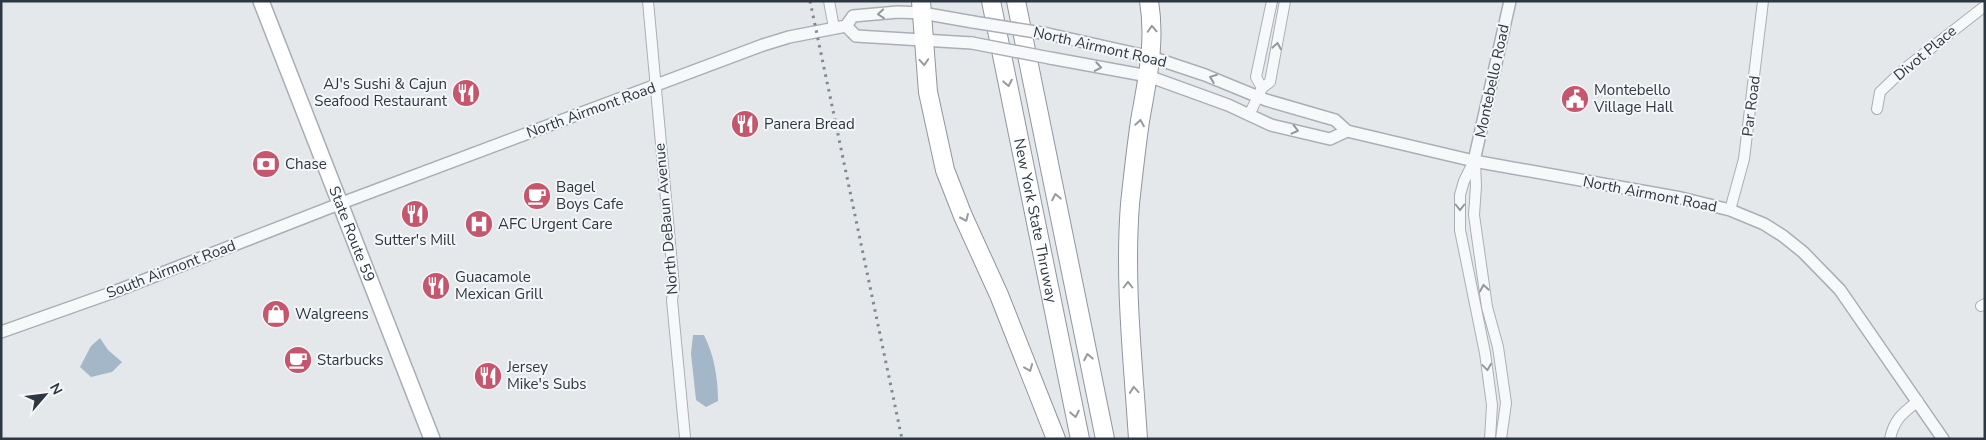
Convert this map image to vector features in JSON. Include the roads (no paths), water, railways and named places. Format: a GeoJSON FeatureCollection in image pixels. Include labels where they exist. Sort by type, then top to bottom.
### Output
{"type":"FeatureCollection","features":[{"type":"Feature","properties":{"kind":"highway","name":"New York State Thruway"},"geometry":{"type":"LineString","coordinates":[[991,1],[1080,439]]}},
{"type":"Feature","properties":{"kind":"highway","name":"New York State Thruway"},"geometry":{"type":"LineString","coordinates":[[1016,1],[1105,439]]}},
{"type":"Feature","properties":{"kind":"highway"},"geometry":{"type":"LineString","coordinates":[[1138,439],[1128,302],[1128,235],[1135,156],[1153,35],[1149,1]]}},
{"type":"Feature","properties":{"kind":"highway"},"geometry":{"type":"LineString","coordinates":[[921,7],[928,92],[945,170],[963,216],[999,295],[1056,439]]}},
{"type":"Feature","properties":{"kind":"main road","name":"State Route 59"},"geometry":{"type":"LineString","coordinates":[[261,1],[432,439]]}},
{"type":"Feature","properties":{"kind":"street","name":"North DeBaun Avenue"},"geometry":{"type":"LineString","coordinates":[[648,1],[685,437]]}},
{"type":"Feature","properties":{"kind":"street"},"geometry":{"type":"LineString","coordinates":[[829,1],[840,27]]}},
{"type":"Feature","properties":{"kind":"street"},"geometry":{"type":"LineString","coordinates":[[1260,92],[1256,77],[1272,1]]}},
{"type":"Feature","properties":{"kind":"street"},"geometry":{"type":"LineString","coordinates":[[1249,115],[1260,92],[1270,82],[1285,1]]}},
{"type":"Feature","properties":{"kind":"street","name":"Montebello Road"},"geometry":{"type":"LineString","coordinates":[[1474,161],[1510,1]]}},
{"type":"Feature","properties":{"kind":"street","name":"Par Road"},"geometry":{"type":"LineString","coordinates":[[1730,210],[1744,159],[1763,1]]}},
{"type":"Feature","properties":{"kind":"street","name":"Divot Place"},"geometry":{"type":"LineString","coordinates":[[1877,109],[1880,92],[1902,70],[1985,6]]}},
{"type":"Feature","properties":{"kind":"street","name":"North Airmont Road"},"geometry":{"type":"LineString","coordinates":[[339,204],[763,45],[789,37],[840,27],[852,16],[898,12],[921,7],[973,22],[1048,34],[1151,57],[1260,92],[1335,120],[1347,131],[1474,161],[1681,198],[1730,210],[1764,224],[1783,236],[1822,270],[1840,290],[1943,439]]}},
{"type":"Feature","properties":{"kind":"street","name":"North Airmont Road"},"geometry":{"type":"LineString","coordinates":[[840,27],[856,36],[972,43],[1148,76],[1271,124],[1330,139],[1347,131]]}},
{"type":"Feature","properties":{"kind":"street"},"geometry":{"type":"LineString","coordinates":[[1474,161],[1476,186],[1474,215],[1487,307],[1498,346],[1506,403],[1501,439]]}},
{"type":"Feature","properties":{"kind":"street"},"geometry":{"type":"LineString","coordinates":[[1474,161],[1464,181],[1460,195],[1460,221],[1485,353],[1492,402],[1490,439]]}},
{"type":"Feature","properties":{"kind":"street","name":"South Airmont Road"},"geometry":{"type":"LineString","coordinates":[[1,332],[111,293],[339,204]]}},
{"type":"Feature","properties":{"kind":"street"},"geometry":{"type":"LineString","coordinates":[[1476,310],[1487,307]]}},
{"type":"Feature","properties":{"kind":"street"},"geometry":{"type":"LineString","coordinates":[[1890,439],[1893,426],[1903,413],[1918,401]]}},
{"type":"Feature","properties":{"kind":"street"},"geometry":{"type":"LineString","coordinates":[[1492,402],[1506,403]]}},
{"type":"Feature","properties":{"kind":"water"},"geometry":{"type":"Polygon","coordinates":[[[693,335],[704,335],[715,367],[718,401],[706,407],[696,400],[691,354],[693,335]]]}},
{"type":"Feature","properties":{"kind":"water"},"geometry":{"type":"Polygon","coordinates":[[[100,338],[108,350],[122,362],[112,372],[91,377],[80,367],[91,346],[100,338]]]}},
{"type":"Feature","properties":{"kind":"railway"},"geometry":{"type":"LineString","coordinates":[[810,1],[902,439]]}},
{"type":"Feature","properties":{"kind":"place","name":"AJ's Sushi & Cajun Seafood Restaurant"},"geometry":{"type":"Point","coordinates":[466,93]}},
{"type":"Feature","properties":{"kind":"place","name":"Montebello Village Hall"},"geometry":{"type":"Point","coordinates":[1575,99]}},
{"type":"Feature","properties":{"kind":"place","name":"Panera Bread"},"geometry":{"type":"Point","coordinates":[745,124]}},
{"type":"Feature","properties":{"kind":"place","name":"Chase"},"geometry":{"type":"Point","coordinates":[266,164]}},
{"type":"Feature","properties":{"kind":"place","name":"Bagel Boys Cafe"},"geometry":{"type":"Point","coordinates":[537,196]}},
{"type":"Feature","properties":{"kind":"place","name":"Sutter's Mill"},"geometry":{"type":"Point","coordinates":[415,214]}},
{"type":"Feature","properties":{"kind":"place","name":"AFC Urgent Care"},"geometry":{"type":"Point","coordinates":[479,224]}},
{"type":"Feature","properties":{"kind":"place","name":"Guacamole Mexican Grill"},"geometry":{"type":"Point","coordinates":[436,286]}},
{"type":"Feature","properties":{"kind":"place","name":"Walgreens"},"geometry":{"type":"Point","coordinates":[276,314]}},
{"type":"Feature","properties":{"kind":"place","name":"Starbucks"},"geometry":{"type":"Point","coordinates":[298,360]}},
{"type":"Feature","properties":{"kind":"place","name":"Jersey Mike's Subs"},"geometry":{"type":"Point","coordinates":[488,376]}}]}
